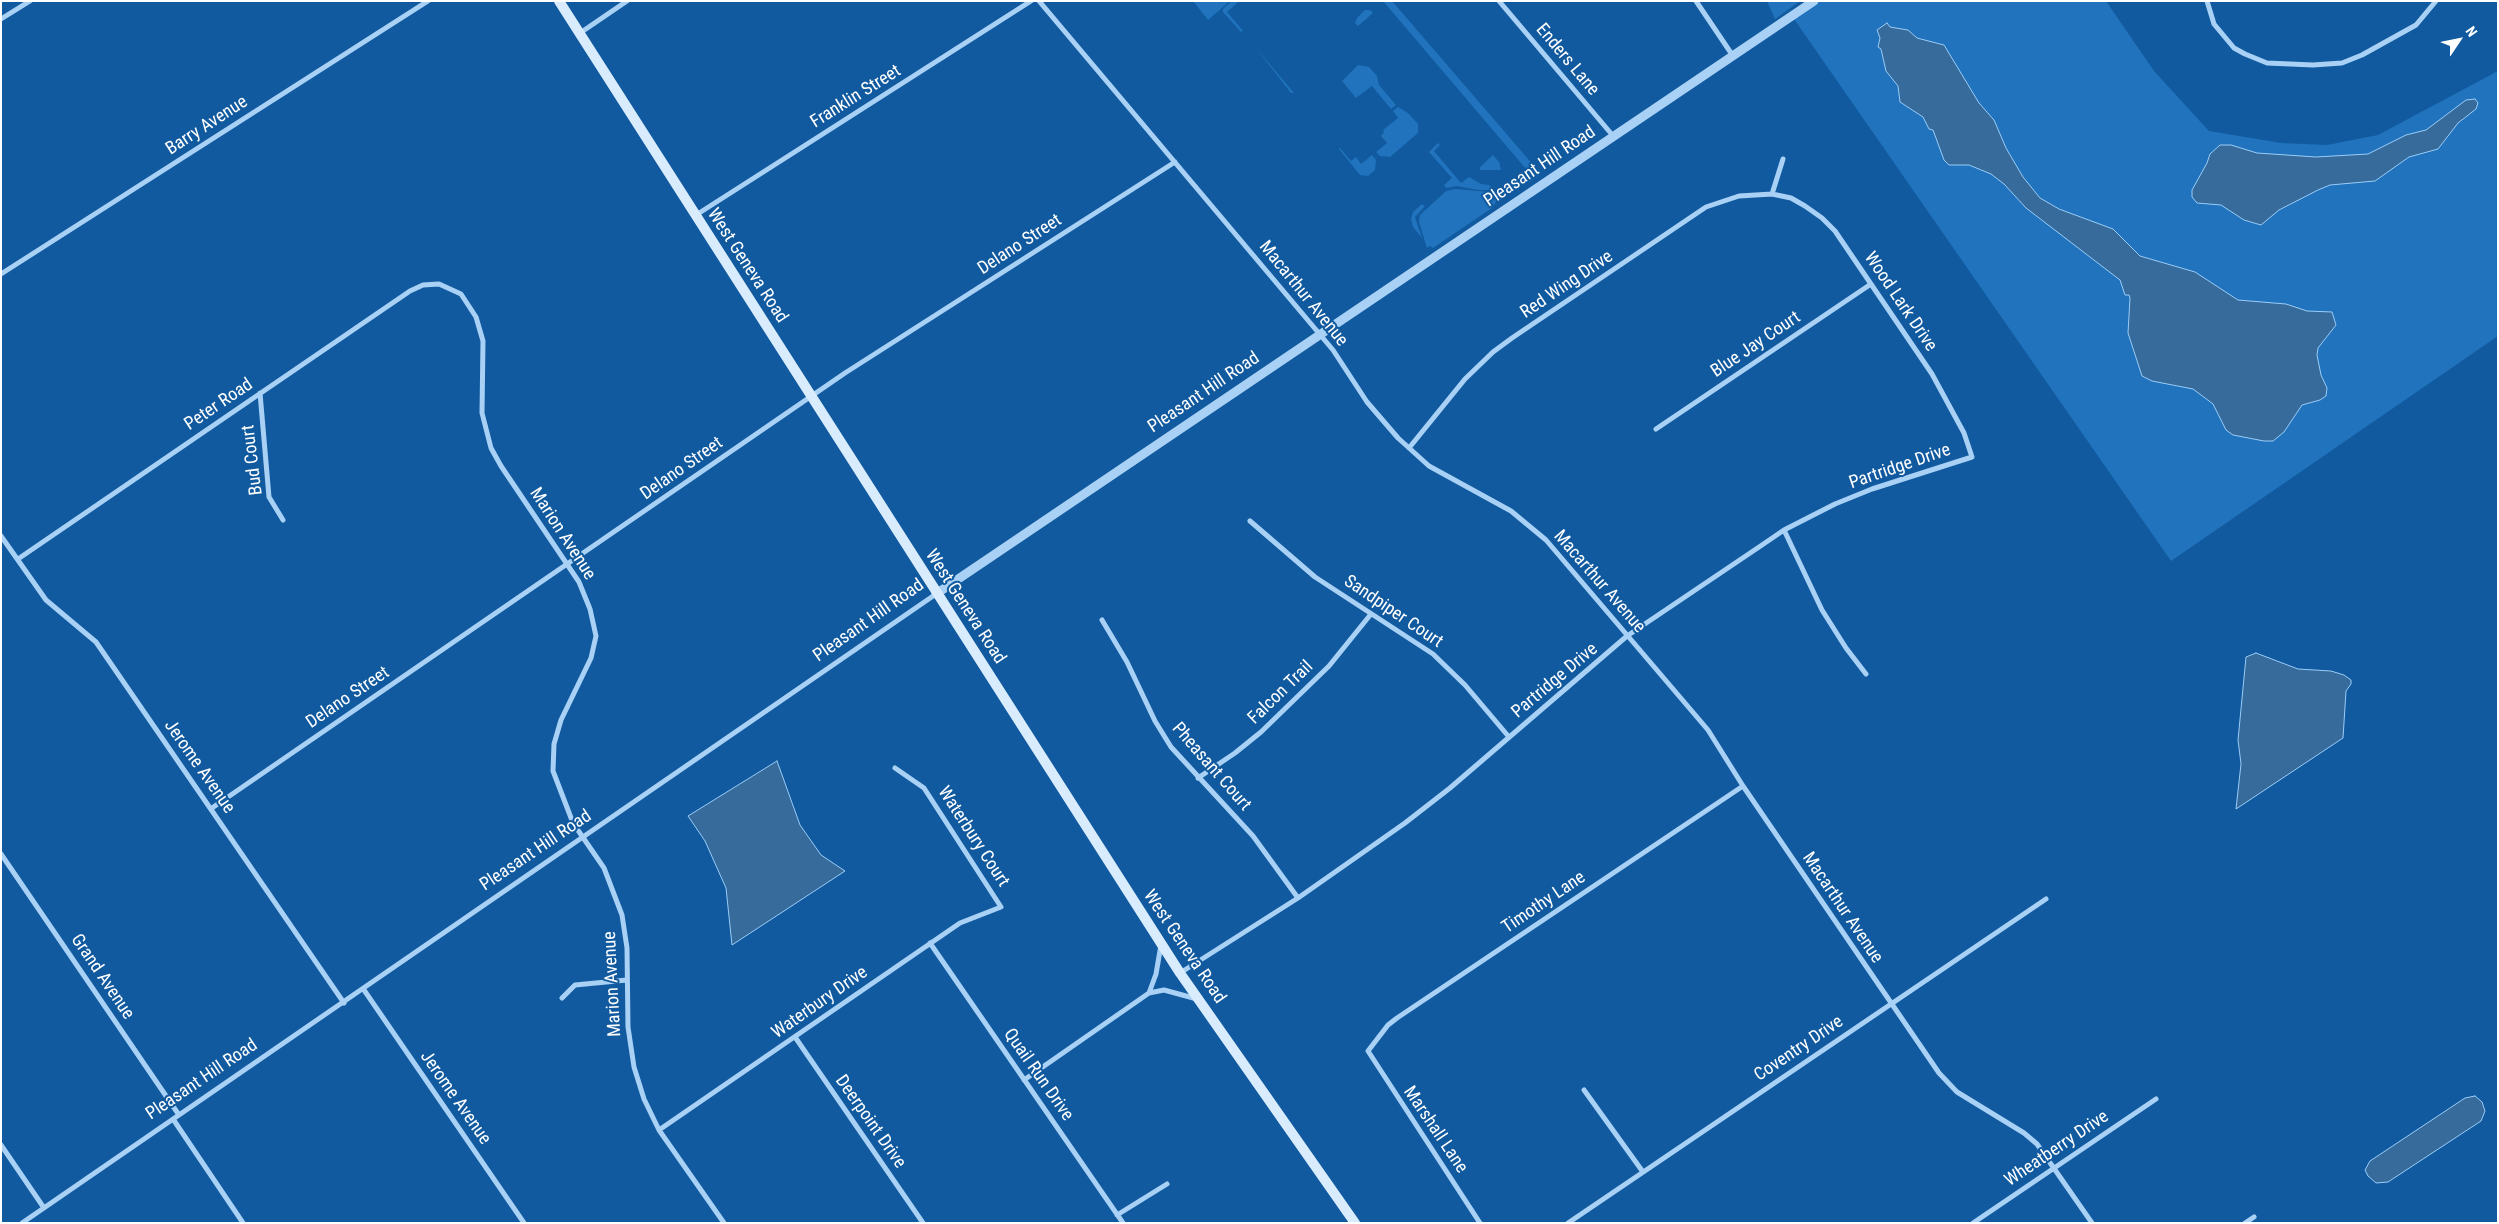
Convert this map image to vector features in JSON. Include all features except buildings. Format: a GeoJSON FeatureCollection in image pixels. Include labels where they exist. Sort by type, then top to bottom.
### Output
{"type":"FeatureCollection","features":[{"type":"Feature","properties":{"kind":"main road","name":"West Geneva Road"},"geometry":{"type":"LineString","coordinates":[[559,1],[936,594],[1180,973],[1355,1223]]}},
{"type":"Feature","properties":{"kind":"street"},"geometry":{"type":"LineString","coordinates":[[1,19],[30,1]]}},
{"type":"Feature","properties":{"kind":"street","name":"Barry Avenue"},"geometry":{"type":"LineString","coordinates":[[1,274],[428,1]]}},
{"type":"Feature","properties":{"kind":"street"},"geometry":{"type":"LineString","coordinates":[[579,33],[627,1]]}},
{"type":"Feature","properties":{"kind":"street","name":"Franklin Street"},"geometry":{"type":"LineString","coordinates":[[696,215],[1031,1]]}},
{"type":"Feature","properties":{"kind":"street","name":"Macarthur Avenue"},"geometry":{"type":"LineString","coordinates":[[1039,1],[1333,350],[1378,416],[1409,448],[1440,474],[1505,507],[1530,525],[1546,540],[1708,730],[1743,786],[1891,1004],[1950,1085],[2037,1144],[2092,1223]]}},
{"type":"Feature","properties":{"kind":"street","name":"Enders Lane"},"geometry":{"type":"LineString","coordinates":[[1499,1],[1614,137]]}},
{"type":"Feature","properties":{"kind":"street"},"geometry":{"type":"LineString","coordinates":[[1696,1],[1733,56]]}},
{"type":"Feature","properties":{"kind":"street","name":"Pleasant Hill Road"},"geometry":{"type":"LineString","coordinates":[[22,1223],[344,1004],[936,594],[1814,1]]}},
{"type":"Feature","properties":{"kind":"street"},"geometry":{"type":"LineString","coordinates":[[2208,1],[2214,24],[2234,48],[2266,63],[2313,65],[2342,63],[2362,55],[2416,25],[2436,1]]}},
{"type":"Feature","properties":{"kind":"street"},"geometry":{"type":"LineString","coordinates":[[1772,194],[1783,159]]}},
{"type":"Feature","properties":{"kind":"street","name":"Delano Street"},"geometry":{"type":"LineString","coordinates":[[212,808],[812,397],[1175,162]]}},
{"type":"Feature","properties":{"kind":"street","name":"Wood Lark Drive"},"geometry":{"type":"LineString","coordinates":[[1772,194],[1791,198],[1822,218],[1839,236],[1947,399],[1964,433],[1972,457]]}},
{"type":"Feature","properties":{"kind":"street","name":"Red Wing Drive"},"geometry":{"type":"LineString","coordinates":[[1409,448],[1465,379],[1512,338],[1706,207],[1734,197],[1772,194]]}},
{"type":"Feature","properties":{"kind":"street","name":"Peter Road"},"geometry":{"type":"LineString","coordinates":[[18,559],[410,291],[423,285],[439,284]]}},
{"type":"Feature","properties":{"kind":"street","name":"Marion Avenue"},"geometry":{"type":"LineString","coordinates":[[439,284],[461,294],[467,301],[481,331],[485,354],[482,413],[491,448],[501,466],[569,564],[580,582],[590,609],[596,636],[591,658],[583,679],[561,720],[554,744],[553,770],[564,804],[583,838],[604,868],[619,903],[626,939],[628,1027],[631,1054],[642,1092],[659,1130],[724,1223]]}},
{"type":"Feature","properties":{"kind":"street","name":"Blue Jay Court"},"geometry":{"type":"LineString","coordinates":[[1656,429],[1871,284]]}},
{"type":"Feature","properties":{"kind":"street","name":"Bud Court"},"geometry":{"type":"LineString","coordinates":[[260,393],[269,497],[283,520]]}},
{"type":"Feature","properties":{"kind":"street","name":"Partridge Drive"},"geometry":{"type":"LineString","coordinates":[[1180,973],[1298,898],[1405,823],[1510,737],[1627,636],[1784,530],[1835,504],[1872,489],[1972,457]]}},
{"type":"Feature","properties":{"kind":"street","name":"Sandpiper Court"},"geometry":{"type":"LineString","coordinates":[[1250,521],[1315,576],[1371,614],[1407,635],[1433,654],[1465,685],[1510,737]]}},
{"type":"Feature","properties":{"kind":"street"},"geometry":{"type":"LineString","coordinates":[[1784,530],[1822,610],[1842,642],[1866,674]]}},
{"type":"Feature","properties":{"kind":"street"},"geometry":{"type":"LineString","coordinates":[[1,536],[18,559]]}},
{"type":"Feature","properties":{"kind":"street","name":"Jerome Avenue"},"geometry":{"type":"LineString","coordinates":[[18,559],[50,604],[96,642],[212,808],[344,1004]]}},
{"type":"Feature","properties":{"kind":"street","name":"Falcon Trail"},"geometry":{"type":"LineString","coordinates":[[1198,778],[1235,753],[1261,732],[1329,666],[1371,614]]}},
{"type":"Feature","properties":{"kind":"street","name":"Pheasant Court"},"geometry":{"type":"LineString","coordinates":[[1102,620],[1127,662],[1154,721],[1171,747],[1253,836],[1298,898]]}},
{"type":"Feature","properties":{"kind":"street","name":"Waterbury Court"},"geometry":{"type":"LineString","coordinates":[[895,768],[924,788],[1001,907]]}},
{"type":"Feature","properties":{"kind":"street","name":"Timothy Lane"},"geometry":{"type":"LineString","coordinates":[[1368,1051],[1388,1025],[1397,1018],[1743,786]]}},
{"type":"Feature","properties":{"kind":"street","name":"Grand Avenue"},"geometry":{"type":"LineString","coordinates":[[1,854],[179,1115]]}},
{"type":"Feature","properties":{"kind":"street","name":"Coventry Drive"},"geometry":{"type":"LineString","coordinates":[[1568,1223],[2046,900]]}},
{"type":"Feature","properties":{"kind":"street","name":"Waterbury Drive"},"geometry":{"type":"LineString","coordinates":[[659,1130],[960,923],[1001,907]]}},
{"type":"Feature","properties":{"kind":"street","name":"Quail Run Drive"},"geometry":{"type":"LineString","coordinates":[[930,943],[1123,1223]]}},
{"type":"Feature","properties":{"kind":"street"},"geometry":{"type":"LineString","coordinates":[[1150,992],[1156,974],[1161,943]]}},
{"type":"Feature","properties":{"kind":"street"},"geometry":{"type":"LineString","coordinates":[[562,998],[575,985],[627,980]]}},
{"type":"Feature","properties":{"kind":"street","name":"Jerome Avenue"},"geometry":{"type":"LineString","coordinates":[[364,990],[524,1223]]}},
{"type":"Feature","properties":{"kind":"street"},"geometry":{"type":"LineString","coordinates":[[1024,1080],[1150,992],[1164,990],[1199,1000]]}},
{"type":"Feature","properties":{"kind":"street","name":"Deerpoint Drive"},"geometry":{"type":"LineString","coordinates":[[795,1036],[923,1223]]}},
{"type":"Feature","properties":{"kind":"street","name":"Marshall Lane"},"geometry":{"type":"LineString","coordinates":[[1368,1051],[1480,1223]]}},
{"type":"Feature","properties":{"kind":"street"},"geometry":{"type":"LineString","coordinates":[[1584,1090],[1643,1172]]}},
{"type":"Feature","properties":{"kind":"street","name":"Wheatberry Drive"},"geometry":{"type":"LineString","coordinates":[[1973,1223],[2156,1099]]}},
{"type":"Feature","properties":{"kind":"street"},"geometry":{"type":"LineString","coordinates":[[173,1119],[243,1223]]}},
{"type":"Feature","properties":{"kind":"street"},"geometry":{"type":"LineString","coordinates":[[1,1145],[44,1208]]}},
{"type":"Feature","properties":{"kind":"street"},"geometry":{"type":"LineString","coordinates":[[1117,1215],[1167,1184]]}},
{"type":"Feature","properties":{"kind":"street"},"geometry":{"type":"LineString","coordinates":[[2245,1223],[2254,1217]]}},
{"type":"Feature","properties":{"kind":"shaded area"},"geometry":{"type":"Polygon","coordinates":[[[1193,1],[1230,1],[1208,20],[1193,1]]]}},
{"type":"Feature","properties":{"kind":"shaded area"},"geometry":{"type":"Polygon","coordinates":[[[1232,1],[1239,1],[1227,12],[1243,31],[1241,32],[1223,12],[1223,9],[1232,1]]]}},
{"type":"Feature","properties":{"kind":"shaded area"},"geometry":{"type":"Polygon","coordinates":[[[1383,1],[1392,1],[1541,174],[1530,182],[1518,180],[1516,177],[1526,169],[1383,1]]]}},
{"type":"Feature","properties":{"kind":"shaded area"},"geometry":{"type":"Polygon","coordinates":[[[1767,1],[1800,1],[1775,19],[1767,1]]]}},
{"type":"Feature","properties":{"kind":"shaded area"},"geometry":{"type":"Polygon","coordinates":[[[1819,1],[2106,1],[2154,71],[2209,131],[2281,143],[2327,145],[2378,135],[2498,71],[2498,336],[2171,561],[1794,19],[1819,1]]]}},
{"type":"Feature","properties":{"kind":"shaded area"},"geometry":{"type":"Polygon","coordinates":[[[1365,10],[1370,10],[1373,13],[1358,26],[1355,23],[1357,18],[1365,10]]]}},
{"type":"Feature","properties":{"kind":"shaded area"},"geometry":{"type":"Polygon","coordinates":[[[1887,23],[1890,27],[1908,30],[1917,38],[1944,45],[1979,103],[1994,120],[2006,148],[2023,177],[2040,198],[2059,209],[2113,229],[2140,256],[2195,272],[2238,300],[2286,304],[2307,311],[2332,312],[2336,325],[2318,348],[2317,355],[2321,375],[2327,388],[2326,396],[2320,400],[2302,405],[2284,432],[2273,441],[2264,441],[2233,435],[2226,430],[2213,404],[2193,389],[2152,381],[2142,376],[2128,333],[2130,298],[2129,295],[2125,295],[2120,280],[2026,208],[2004,184],[1991,174],[1969,165],[1949,165],[1944,160],[1933,130],[1929,129],[1923,117],[1900,102],[1898,86],[1886,71],[1881,49],[1878,47],[1880,38],[1877,30],[1887,23]]]}},
{"type":"Feature","properties":{"kind":"shaded area"},"geometry":{"type":"Polygon","coordinates":[[[1256,48],[1294,93],[1291,93],[1256,48]]]}},
{"type":"Feature","properties":{"kind":"shaded area"},"geometry":{"type":"Polygon","coordinates":[[[1358,65],[1369,67],[1377,76],[1379,85],[1396,105],[1391,109],[1372,86],[1356,98],[1342,81],[1358,65]]]}},
{"type":"Feature","properties":{"kind":"shaded area"},"geometry":{"type":"Polygon","coordinates":[[[2475,99],[2478,103],[2476,109],[2458,123],[2438,149],[2409,157],[2375,181],[2330,185],[2318,190],[2279,210],[2261,225],[2244,220],[2221,205],[2197,203],[2192,197],[2192,190],[2210,154],[2220,145],[2231,145],[2257,153],[2316,157],[2368,154],[2406,135],[2426,130],[2466,100],[2475,99]]]}},
{"type":"Feature","properties":{"kind":"shaded area"},"geometry":{"type":"Polygon","coordinates":[[[1398,107],[1408,113],[1418,124],[1418,133],[1390,157],[1380,156],[1376,152],[1387,143],[1381,136],[1384,132],[1383,130],[1398,118],[1393,111],[1398,107]]]}},
{"type":"Feature","properties":{"kind":"shaded area"},"geometry":{"type":"Polygon","coordinates":[[[1438,143],[1440,145],[1434,151],[1461,183],[1469,177],[1481,184],[1489,185],[1496,192],[1497,200],[1492,208],[1433,248],[1430,246],[1427,248],[1419,222],[1420,215],[1446,191],[1455,189],[1491,192],[1490,190],[1457,186],[1446,188],[1444,185],[1452,178],[1429,152],[1438,143]]]}},
{"type":"Feature","properties":{"kind":"shaded area"},"geometry":{"type":"Polygon","coordinates":[[[1340,148],[1351,161],[1356,157],[1361,164],[1372,155],[1376,160],[1375,170],[1368,176],[1360,175],[1340,148]]]}},
{"type":"Feature","properties":{"kind":"shaded area"},"geometry":{"type":"Polygon","coordinates":[[[1493,155],[1499,162],[1501,170],[1481,170],[1479,168],[1493,155]]]}},
{"type":"Feature","properties":{"kind":"shaded area"},"geometry":{"type":"Polygon","coordinates":[[[1422,204],[1425,206],[1415,217],[1422,238],[1413,227],[1411,219],[1413,212],[1422,204]]]}},
{"type":"Feature","properties":{"kind":"shaded area"},"geometry":{"type":"Polygon","coordinates":[[[2256,653],[2298,669],[2331,671],[2344,675],[2351,680],[2351,684],[2346,691],[2343,738],[2236,809],[2241,764],[2238,740],[2246,657],[2256,653]]]}},
{"type":"Feature","properties":{"kind":"shaded area"},"geometry":{"type":"Polygon","coordinates":[[[777,761],[800,825],[821,855],[845,871],[732,945],[726,888],[705,841],[688,816],[777,761]]]}},
{"type":"Feature","properties":{"kind":"shaded area"},"geometry":{"type":"Polygon","coordinates":[[[2475,1096],[2482,1102],[2485,1111],[2481,1121],[2388,1182],[2376,1183],[2368,1176],[2365,1170],[2370,1161],[2465,1098],[2475,1096]]]}}]}
